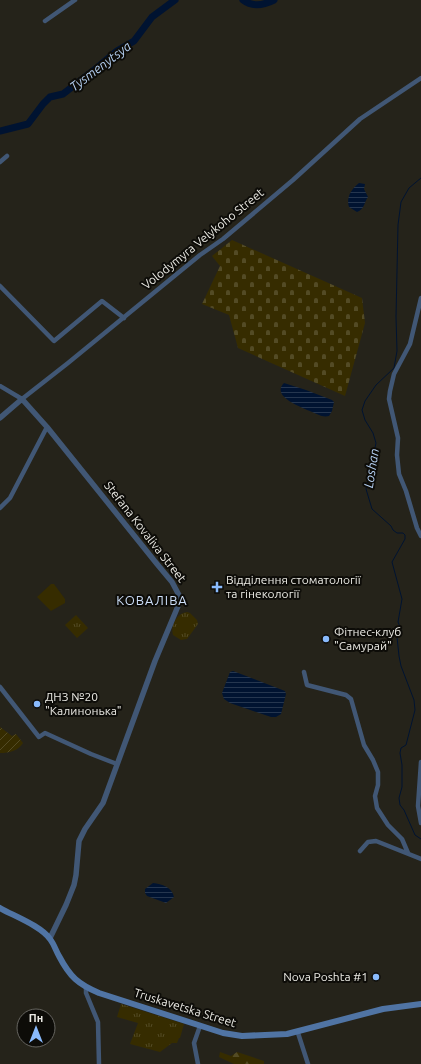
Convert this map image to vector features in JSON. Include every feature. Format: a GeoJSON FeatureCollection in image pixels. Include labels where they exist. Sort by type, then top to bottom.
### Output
{"type":"FeatureCollection","features":[{"type":"Feature","properties":{"kind":"main road","name":"Truskavetska Street"},"geometry":{"type":"LineString","coordinates":[[0,908],[38,929],[50,938],[68,973],[86,988],[223,1033],[242,1036],[298,1033],[383,1009],[421,1004]]}},
{"type":"Feature","properties":{"kind":"street"},"geometry":{"type":"LineString","coordinates":[[45,21],[75,0]]}},
{"type":"Feature","properties":{"kind":"street","name":"Volodymyra Velykoho Street"},"geometry":{"type":"LineString","coordinates":[[0,418],[200,255],[223,239],[293,180],[360,119],[421,78]]}},
{"type":"Feature","properties":{"kind":"street"},"geometry":{"type":"LineString","coordinates":[[0,162],[7,156]]}},
{"type":"Feature","properties":{"kind":"street"},"geometry":{"type":"LineString","coordinates":[[0,286],[54,341],[102,301],[124,318]]}},
{"type":"Feature","properties":{"kind":"street"},"geometry":{"type":"LineString","coordinates":[[421,298],[410,344],[394,374],[389,399],[398,438],[398,474],[406,492],[417,528],[421,536]]}},
{"type":"Feature","properties":{"kind":"street"},"geometry":{"type":"LineString","coordinates":[[0,386],[22,399]]}},
{"type":"Feature","properties":{"kind":"street","name":"Stefana Kovaliva Street"},"geometry":{"type":"LineString","coordinates":[[22,399],[47,427],[167,576],[181,599],[155,661],[103,803],[85,829],[79,841],[74,885],[50,938]]}},
{"type":"Feature","properties":{"kind":"street"},"geometry":{"type":"LineString","coordinates":[[0,508],[10,498],[47,427]]}},
{"type":"Feature","properties":{"kind":"street"},"geometry":{"type":"LineString","coordinates":[[304,672],[307,684],[346,695],[351,699],[364,745],[378,772],[378,784],[375,796],[377,808],[388,825],[402,839],[408,853]]}},
{"type":"Feature","properties":{"kind":"street"},"geometry":{"type":"LineString","coordinates":[[0,687],[39,737],[45,733],[117,764]]}},
{"type":"Feature","properties":{"kind":"street"},"geometry":{"type":"LineString","coordinates":[[421,762],[418,806],[421,823]]}},
{"type":"Feature","properties":{"kind":"street"},"geometry":{"type":"LineString","coordinates":[[360,852],[368,842],[376,841],[421,859]]}},
{"type":"Feature","properties":{"kind":"street"},"geometry":{"type":"LineString","coordinates":[[86,988],[86,993],[98,1022],[99,1064]]}},
{"type":"Feature","properties":{"kind":"street"},"geometry":{"type":"LineString","coordinates":[[198,1064],[194,1043],[200,1026]]}},
{"type":"Feature","properties":{"kind":"street"},"geometry":{"type":"LineString","coordinates":[[298,1033],[308,1064]]}},
{"type":"Feature","properties":{"kind":"green space"},"geometry":{"type":"Polygon","coordinates":[[[232,240],[362,298],[365,323],[345,396],[238,348],[229,315],[202,304],[220,266],[212,256],[232,240]]]}},
{"type":"Feature","properties":{"kind":"green space"},"geometry":{"type":"Polygon","coordinates":[[[51,584],[54,584],[65,599],[65,603],[51,611],[37,597],[51,584]]]}},
{"type":"Feature","properties":{"kind":"green space"},"geometry":{"type":"Polygon","coordinates":[[[187,612],[197,620],[198,624],[187,639],[181,640],[173,635],[173,624],[177,617],[187,612]]]}},
{"type":"Feature","properties":{"kind":"green space"},"geometry":{"type":"Polygon","coordinates":[[[76,615],[88,628],[77,638],[65,625],[76,615]]]}},
{"type":"Feature","properties":{"kind":"green space"},"geometry":{"type":"Polygon","coordinates":[[[0,727],[12,736],[16,734],[23,743],[19,748],[7,753],[0,753],[0,727]]]}},
{"type":"Feature","properties":{"kind":"green space"},"geometry":{"type":"Polygon","coordinates":[[[121,1004],[184,1024],[177,1043],[172,1043],[160,1052],[130,1044],[138,1023],[117,1017],[121,1004]]]}},
{"type":"Feature","properties":{"kind":"green space"},"geometry":{"type":"Polygon","coordinates":[[[220,1052],[231,1056],[237,1052],[264,1061],[264,1064],[234,1064],[219,1057],[220,1052]]]}},
{"type":"Feature","properties":{"kind":"water"},"geometry":{"type":"Polygon","coordinates":[[[359,183],[365,184],[364,189],[368,197],[363,207],[357,212],[349,207],[348,200],[352,191],[359,183]]]}},
{"type":"Feature","properties":{"kind":"water"},"geometry":{"type":"Polygon","coordinates":[[[284,383],[332,400],[334,402],[329,416],[323,416],[298,406],[288,400],[281,392],[281,388],[284,383]]]}},
{"type":"Feature","properties":{"kind":"water"},"geometry":{"type":"Polygon","coordinates":[[[233,671],[285,691],[286,694],[281,714],[276,717],[271,717],[230,703],[224,699],[222,693],[230,672],[233,671]]]}},
{"type":"Feature","properties":{"kind":"water"},"geometry":{"type":"Polygon","coordinates":[[[153,883],[169,888],[174,897],[166,903],[147,896],[145,889],[153,883]]]}},
{"type":"Feature","properties":{"kind":"waterway","name":"Tysmenytsya"},"geometry":{"type":"LineString","coordinates":[[0,131],[28,124],[50,97],[63,94],[117,51],[134,41],[152,17],[175,0]]}},
{"type":"Feature","properties":{"kind":"waterway","name":"Tysmenytsya"},"geometry":{"type":"LineString","coordinates":[[243,0],[250,4],[266,3],[274,0]]}},
{"type":"Feature","properties":{"kind":"waterway","name":"Loshan"},"geometry":{"type":"LineString","coordinates":[[421,178],[409,188],[401,202],[398,225],[396,317],[397,351],[394,368],[376,385],[365,401],[362,410],[376,443],[366,489],[372,509],[391,526],[393,530],[397,533],[403,533],[405,535],[405,539],[392,562],[402,599],[398,622],[401,629],[397,637],[399,656],[401,666],[414,700],[415,710],[406,745],[401,748],[400,753],[402,765],[402,787],[399,798],[400,805],[404,810],[415,835],[421,839]]}},
{"type":"Feature","properties":{"kind":"place","name":"Відділення стоматології та гінекології"},"geometry":{"type":"Point","coordinates":[217,587]}},
{"type":"Feature","properties":{"kind":"place","name":"Фітнес-клуб \"Самурай\""},"geometry":{"type":"Point","coordinates":[326,639]}},
{"type":"Feature","properties":{"kind":"place","name":"ДНЗ №20 \"Калинонька\""},"geometry":{"type":"Point","coordinates":[37,704]}},
{"type":"Feature","properties":{"kind":"place","name":"Nova Poshta #1"},"geometry":{"type":"Point","coordinates":[376,977]}},
{"type":"Feature","properties":{"kind":"district","name":"КОВАЛІВА"},"geometry":{"type":"Point","coordinates":[152,600]}}]}
